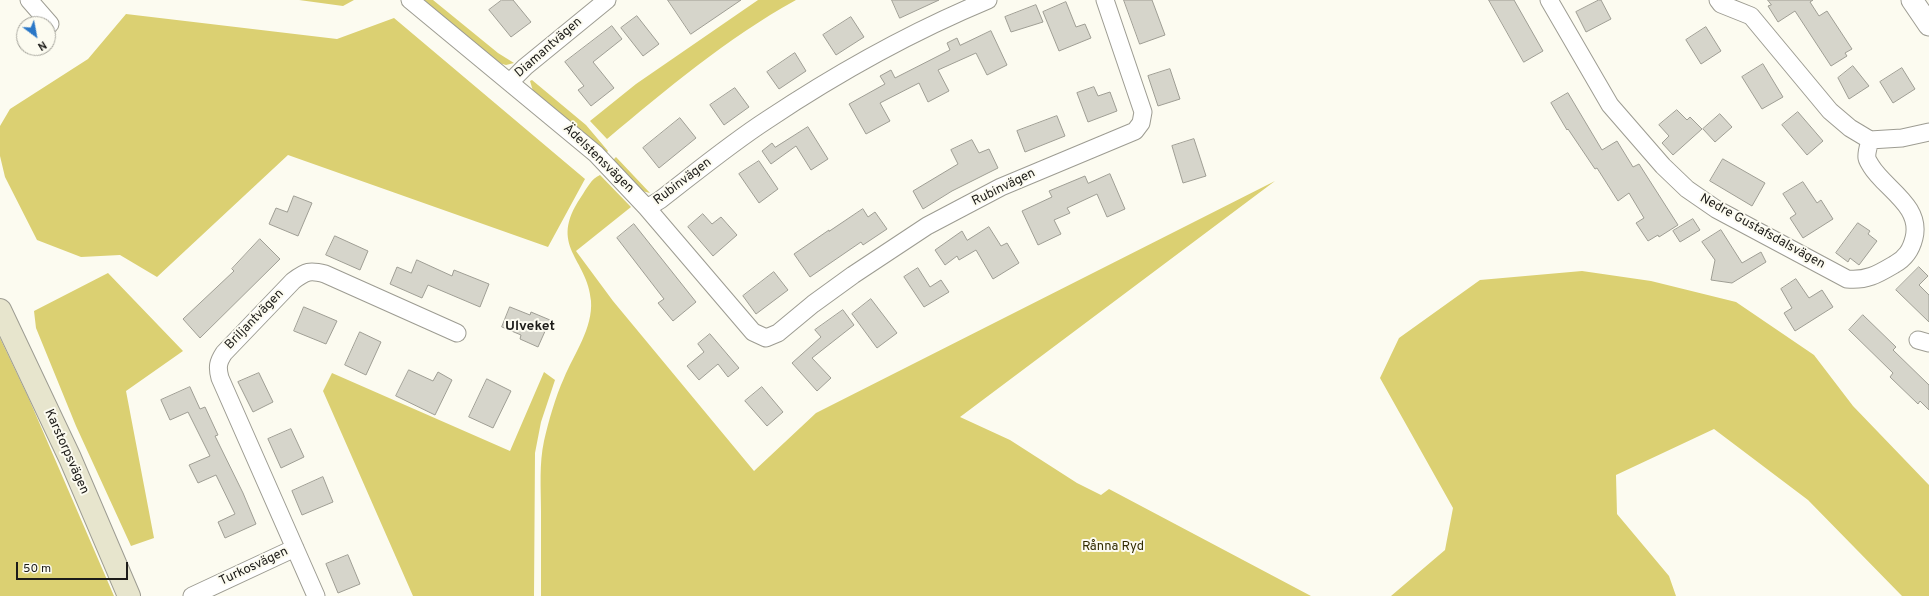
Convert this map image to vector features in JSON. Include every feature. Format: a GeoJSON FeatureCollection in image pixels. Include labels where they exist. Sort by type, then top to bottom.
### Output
{"type":"FeatureCollection","features":[{"type":"Feature","properties":{"kind":"main road","name":"Karstorpsvägen"},"geometry":{"type":"LineString","coordinates":[[0,310],[70,458],[129,596]]}},
{"type":"Feature","properties":{"kind":"street"},"geometry":{"type":"LineString","coordinates":[[29,0],[43,16]]}},
{"type":"Feature","properties":{"kind":"street","name":"Ädelstensvägen"},"geometry":{"type":"LineString","coordinates":[[410,0],[596,154],[647,208],[753,332],[766,338]]}},
{"type":"Feature","properties":{"kind":"street","name":"Diamantvägen"},"geometry":{"type":"LineString","coordinates":[[510,82],[530,63],[607,0]]}},
{"type":"Feature","properties":{"kind":"street","name":"Rubinvägen"},"geometry":{"type":"LineString","coordinates":[[647,208],[660,200],[766,120],[822,85],[884,50],[988,0]]}},
{"type":"Feature","properties":{"kind":"street","name":"Rubinvägen"},"geometry":{"type":"LineString","coordinates":[[766,338],[778,333],[813,304],[853,275],[927,226],[1001,187],[1135,131],[1141,123],[1143,112],[1105,0]]}},
{"type":"Feature","properties":{"kind":"street","name":"Nedre Gustafsdalsvägen"},"geometry":{"type":"LineString","coordinates":[[1549,0],[1610,105],[1668,171],[1687,189],[1716,208],[1847,279],[1860,280],[1879,273],[1898,262],[1911,250],[1916,231],[1912,213],[1900,197],[1876,175],[1867,158],[1870,140]]}},
{"type":"Feature","properties":{"kind":"street"},"geometry":{"type":"LineString","coordinates":[[1718,0],[1721,4],[1751,16],[1830,111],[1850,128],[1870,140],[1902,138],[1929,132]]}},
{"type":"Feature","properties":{"kind":"street"},"geometry":{"type":"LineString","coordinates":[[1912,0],[1929,25]]}},
{"type":"Feature","properties":{"kind":"street","name":"Briljantvägen"},"geometry":{"type":"LineString","coordinates":[[295,548],[220,378],[218,366],[224,353],[293,281],[302,274],[312,271],[332,277],[456,333]]}},
{"type":"Feature","properties":{"kind":"street"},"geometry":{"type":"LineString","coordinates":[[295,548],[316,596]]}},
{"type":"Feature","properties":{"kind":"street","name":"Turkosvägen"},"geometry":{"type":"LineString","coordinates":[[192,596],[295,548]]}},
{"type":"Feature","properties":{"kind":"green space"},"geometry":{"type":"Polygon","coordinates":[[[299,0],[354,0],[343,6],[299,0]]]}},
{"type":"Feature","properties":{"kind":"green space"},"geometry":{"type":"Polygon","coordinates":[[[423,0],[433,0],[498,53],[514,63],[506,65],[499,63],[423,0]]]}},
{"type":"Feature","properties":{"kind":"green space"},"geometry":{"type":"Polygon","coordinates":[[[758,0],[796,0],[722,47],[675,83],[607,139],[590,121],[636,84],[758,0]]]}},
{"type":"Feature","properties":{"kind":"green space"},"geometry":{"type":"Polygon","coordinates":[[[126,14],[337,39],[394,18],[585,179],[548,247],[288,155],[157,277],[120,255],[81,257],[37,240],[5,177],[0,156],[0,126],[10,109],[88,59],[126,14]]]}},
{"type":"Feature","properties":{"kind":"green space"},"geometry":{"type":"Polygon","coordinates":[[[532,80],[586,125],[608,151],[606,153],[533,91],[530,81],[532,80]]]}},
{"type":"Feature","properties":{"kind":"green space"},"geometry":{"type":"Polygon","coordinates":[[[616,157],[650,193],[642,191],[613,160],[616,157]]]}},
{"type":"Feature","properties":{"kind":"green space","name":"Rånna Ryd"},"geometry":{"type":"Polygon","coordinates":[[[600,175],[631,207],[576,251],[613,301],[754,471],[816,413],[1275,181],[960,417],[1010,440],[1077,483],[1101,495],[1109,489],[1311,596],[541,596],[542,450],[555,401],[586,331],[591,311],[588,286],[568,241],[568,228],[572,214],[587,187],[600,175]]]}},
{"type":"Feature","properties":{"kind":"green space"},"geometry":{"type":"Polygon","coordinates":[[[1582,271],[1651,281],[1736,302],[1814,355],[1853,406],[1929,485],[1929,596],[1902,596],[1808,500],[1714,429],[1616,475],[1617,514],[1669,576],[1676,596],[1391,596],[1445,550],[1453,508],[1380,378],[1399,338],[1480,280],[1582,271]]]}},
{"type":"Feature","properties":{"kind":"green space"},"geometry":{"type":"Polygon","coordinates":[[[108,273],[183,351],[126,391],[154,538],[131,546],[76,426],[36,328],[34,311],[108,273]]]}},
{"type":"Feature","properties":{"kind":"green space"},"geometry":{"type":"Polygon","coordinates":[[[0,338],[29,399],[114,596],[0,596],[0,338]]]}},
{"type":"Feature","properties":{"kind":"green space"},"geometry":{"type":"Polygon","coordinates":[[[544,372],[555,380],[541,422],[535,453],[534,596],[413,596],[323,391],[332,373],[510,451],[544,372]]]}},
{"type":"Feature","properties":{"kind":"building"},"geometry":{"type":"Polygon","coordinates":[[[502,0],[513,0],[531,22],[511,37],[489,10],[502,0]]]}},
{"type":"Feature","properties":{"kind":"building"},"geometry":{"type":"Polygon","coordinates":[[[668,0],[741,0],[691,34],[668,0]]]}},
{"type":"Feature","properties":{"kind":"building"},"geometry":{"type":"Polygon","coordinates":[[[892,0],[939,0],[900,18],[892,0]]]}},
{"type":"Feature","properties":{"kind":"building"},"geometry":{"type":"Polygon","coordinates":[[[1124,0],[1152,0],[1165,35],[1140,44],[1124,0]]]}},
{"type":"Feature","properties":{"kind":"building"},"geometry":{"type":"Polygon","coordinates":[[[1489,0],[1514,0],[1543,51],[1524,62],[1489,0]]]}},
{"type":"Feature","properties":{"kind":"building"},"geometry":{"type":"Polygon","coordinates":[[[1601,0],[1611,19],[1586,32],[1576,12],[1601,0]]]}},
{"type":"Feature","properties":{"kind":"building"},"geometry":{"type":"Polygon","coordinates":[[[1768,0],[1813,0],[1810,2],[1819,16],[1827,11],[1852,49],[1845,53],[1847,56],[1831,66],[1795,11],[1778,22],[1768,6],[1771,5],[1768,0]]]}},
{"type":"Feature","properties":{"kind":"building"},"geometry":{"type":"Polygon","coordinates":[[[1066,2],[1076,27],[1085,24],[1091,38],[1059,51],[1043,12],[1066,2]]]}},
{"type":"Feature","properties":{"kind":"building"},"geometry":{"type":"Polygon","coordinates":[[[1036,5],[1043,22],[1011,32],[1005,17],[1036,5]]]}},
{"type":"Feature","properties":{"kind":"building"},"geometry":{"type":"Polygon","coordinates":[[[637,16],[659,44],[643,56],[621,28],[637,16]]]}},
{"type":"Feature","properties":{"kind":"building"},"geometry":{"type":"Polygon","coordinates":[[[851,17],[864,37],[836,55],[823,35],[851,17]]]}},
{"type":"Feature","properties":{"kind":"building"},"geometry":{"type":"Polygon","coordinates":[[[612,26],[622,39],[593,62],[614,88],[591,106],[578,90],[584,86],[565,62],[612,26]]]}},
{"type":"Feature","properties":{"kind":"building"},"geometry":{"type":"Polygon","coordinates":[[[1706,27],[1721,51],[1701,64],[1686,40],[1706,27]]]}},
{"type":"Feature","properties":{"kind":"building"},"geometry":{"type":"Polygon","coordinates":[[[991,31],[1007,65],[987,75],[976,53],[938,70],[949,91],[928,102],[919,83],[880,103],[890,121],[866,134],[849,104],[885,84],[880,76],[891,70],[895,78],[950,50],[947,43],[957,38],[960,45],[991,31]]]}},
{"type":"Feature","properties":{"kind":"building"},"geometry":{"type":"Polygon","coordinates":[[[795,53],[806,71],[779,89],[767,72],[795,53]]]}},
{"type":"Feature","properties":{"kind":"building"},"geometry":{"type":"Polygon","coordinates":[[[1763,64],[1783,97],[1762,109],[1742,77],[1763,64]]]}},
{"type":"Feature","properties":{"kind":"building"},"geometry":{"type":"Polygon","coordinates":[[[1853,66],[1869,86],[1849,99],[1838,78],[1853,66]]]}},
{"type":"Feature","properties":{"kind":"building"},"geometry":{"type":"Polygon","coordinates":[[[1902,68],[1915,89],[1893,103],[1880,82],[1902,68]]]}},
{"type":"Feature","properties":{"kind":"building"},"geometry":{"type":"Polygon","coordinates":[[[1170,69],[1180,99],[1158,106],[1148,76],[1170,69]]]}},
{"type":"Feature","properties":{"kind":"building"},"geometry":{"type":"Polygon","coordinates":[[[1094,87],[1098,96],[1110,92],[1117,111],[1088,122],[1077,93],[1094,87]]]}},
{"type":"Feature","properties":{"kind":"building"},"geometry":{"type":"Polygon","coordinates":[[[735,88],[749,107],[724,125],[710,105],[735,88]]]}},
{"type":"Feature","properties":{"kind":"building"},"geometry":{"type":"Polygon","coordinates":[[[1568,93],[1602,150],[1617,141],[1633,167],[1639,164],[1678,225],[1659,237],[1658,235],[1648,241],[1636,223],[1644,218],[1629,193],[1618,201],[1597,168],[1595,169],[1568,129],[1567,130],[1551,103],[1568,93]]]}},
{"type":"Feature","properties":{"kind":"building"},"geometry":{"type":"Polygon","coordinates":[[[1677,110],[1687,120],[1690,117],[1702,129],[1673,155],[1662,143],[1669,136],[1659,125],[1677,110]]]}},
{"type":"Feature","properties":{"kind":"building"},"geometry":{"type":"Polygon","coordinates":[[[1798,112],[1823,141],[1807,155],[1782,125],[1798,112]]]}},
{"type":"Feature","properties":{"kind":"building"},"geometry":{"type":"Polygon","coordinates":[[[1720,114],[1732,127],[1715,142],[1703,129],[1720,114]]]}},
{"type":"Feature","properties":{"kind":"building"},"geometry":{"type":"Polygon","coordinates":[[[1057,116],[1065,136],[1025,152],[1017,131],[1057,116]]]}},
{"type":"Feature","properties":{"kind":"building"},"geometry":{"type":"Polygon","coordinates":[[[680,118],[696,138],[659,168],[643,148],[680,118]]]}},
{"type":"Feature","properties":{"kind":"building"},"geometry":{"type":"Polygon","coordinates":[[[808,127],[828,159],[811,170],[796,146],[771,164],[762,151],[772,143],[775,147],[808,127]]]}},
{"type":"Feature","properties":{"kind":"building"},"geometry":{"type":"Polygon","coordinates":[[[1194,139],[1206,176],[1183,183],[1172,146],[1194,139]]]}},
{"type":"Feature","properties":{"kind":"building"},"geometry":{"type":"Polygon","coordinates":[[[972,140],[979,153],[989,149],[998,168],[952,191],[923,209],[913,191],[958,164],[951,150],[972,140]]]}},
{"type":"Feature","properties":{"kind":"building"},"geometry":{"type":"Polygon","coordinates":[[[1723,159],[1765,183],[1752,206],[1710,181],[1723,159]]]}},
{"type":"Feature","properties":{"kind":"building"},"geometry":{"type":"Polygon","coordinates":[[[759,161],[778,189],[759,203],[739,174],[759,161]]]}},
{"type":"Feature","properties":{"kind":"building"},"geometry":{"type":"Polygon","coordinates":[[[1110,174],[1125,209],[1107,217],[1097,194],[1067,208],[1070,213],[1054,220],[1061,234],[1038,245],[1022,211],[1052,197],[1049,191],[1085,176],[1088,183],[1110,174]]]}},
{"type":"Feature","properties":{"kind":"building"},"geometry":{"type":"Polygon","coordinates":[[[1803,182],[1817,203],[1821,200],[1833,219],[1803,238],[1790,218],[1796,214],[1783,194],[1803,182]]]}},
{"type":"Feature","properties":{"kind":"building"},"geometry":{"type":"Polygon","coordinates":[[[294,196],[312,203],[298,236],[269,224],[276,208],[287,212],[294,196]]]}},
{"type":"Feature","properties":{"kind":"building"},"geometry":{"type":"Polygon","coordinates":[[[863,209],[868,217],[875,212],[887,229],[863,245],[861,242],[810,277],[794,254],[863,209]]]}},
{"type":"Feature","properties":{"kind":"building"},"geometry":{"type":"Polygon","coordinates":[[[703,214],[712,224],[721,217],[737,235],[713,256],[688,227],[703,214]]]}},
{"type":"Feature","properties":{"kind":"building"},"geometry":{"type":"Polygon","coordinates":[[[1693,219],[1700,230],[1680,242],[1673,231],[1693,219]]]}},
{"type":"Feature","properties":{"kind":"building"},"geometry":{"type":"Polygon","coordinates":[[[1858,223],[1870,231],[1868,234],[1877,241],[1859,265],[1850,258],[1848,262],[1836,253],[1858,223]]]}},
{"type":"Feature","properties":{"kind":"building"},"geometry":{"type":"Polygon","coordinates":[[[634,224],[696,302],[673,321],[658,303],[664,299],[617,238],[634,224]]]}},
{"type":"Feature","properties":{"kind":"building"},"geometry":{"type":"Polygon","coordinates":[[[989,227],[1001,246],[1007,243],[1019,263],[993,279],[976,250],[959,260],[957,256],[945,265],[935,250],[962,231],[967,240],[989,227]]]}},
{"type":"Feature","properties":{"kind":"building"},"geometry":{"type":"Polygon","coordinates":[[[1721,230],[1742,263],[1761,252],[1766,262],[1732,283],[1711,280],[1715,260],[1702,242],[1721,230]]]}},
{"type":"Feature","properties":{"kind":"building"},"geometry":{"type":"Polygon","coordinates":[[[335,236],[368,251],[360,270],[326,255],[335,236]]]}},
{"type":"Feature","properties":{"kind":"building"},"geometry":{"type":"Polygon","coordinates":[[[260,239],[280,259],[200,338],[183,319],[234,271],[232,269],[260,239]]]}},
{"type":"Feature","properties":{"kind":"building"},"geometry":{"type":"Polygon","coordinates":[[[417,260],[452,276],[454,270],[489,284],[480,307],[428,285],[422,298],[390,284],[397,267],[411,273],[417,260]]]}},
{"type":"Feature","properties":{"kind":"building"},"geometry":{"type":"Polygon","coordinates":[[[1919,267],[1928,276],[1919,285],[1929,295],[1929,322],[1896,290],[1919,267]]]}},
{"type":"Feature","properties":{"kind":"building"},"geometry":{"type":"Polygon","coordinates":[[[918,268],[930,287],[941,280],[949,292],[924,307],[904,277],[918,268]]]}},
{"type":"Feature","properties":{"kind":"building"},"geometry":{"type":"Polygon","coordinates":[[[774,272],[788,290],[756,314],[743,296],[774,272]]]}},
{"type":"Feature","properties":{"kind":"building"},"geometry":{"type":"Polygon","coordinates":[[[1796,279],[1809,298],[1822,290],[1833,307],[1795,331],[1784,313],[1792,308],[1781,289],[1796,279]]]}},
{"type":"Feature","properties":{"kind":"building"},"geometry":{"type":"Polygon","coordinates":[[[871,299],[897,333],[877,348],[852,314],[871,299]]]}},
{"type":"Feature","properties":{"kind":"building"},"geometry":{"type":"Polygon","coordinates":[[[304,307],[337,321],[326,344],[294,331],[304,307]]]}},
{"type":"Feature","properties":{"kind":"building"},"geometry":{"type":"Polygon","coordinates":[[[510,307],[530,315],[531,312],[550,320],[538,347],[520,339],[521,335],[502,327],[510,307]]]}},
{"type":"Feature","properties":{"kind":"building"},"geometry":{"type":"Polygon","coordinates":[[[843,310],[854,325],[812,358],[831,378],[817,391],[792,363],[821,337],[815,330],[843,310]]]}},
{"type":"Feature","properties":{"kind":"building"},"geometry":{"type":"Polygon","coordinates":[[[1863,315],[1896,347],[1893,350],[1929,385],[1929,410],[1920,401],[1918,404],[1890,377],[1893,373],[1849,330],[1863,315]]]}},
{"type":"Feature","properties":{"kind":"building"},"geometry":{"type":"Polygon","coordinates":[[[360,332],[381,342],[366,375],[345,365],[360,332]]]}},
{"type":"Feature","properties":{"kind":"building"},"geometry":{"type":"Polygon","coordinates":[[[710,334],[739,368],[728,377],[718,364],[699,380],[687,366],[704,352],[698,344],[710,334]]]}},
{"type":"Feature","properties":{"kind":"building"},"geometry":{"type":"Polygon","coordinates":[[[409,370],[433,381],[438,372],[452,380],[435,415],[396,396],[409,370]]]}},
{"type":"Feature","properties":{"kind":"building"},"geometry":{"type":"Polygon","coordinates":[[[259,373],[273,402],[253,412],[238,382],[259,373]]]}},
{"type":"Feature","properties":{"kind":"building"},"geometry":{"type":"Polygon","coordinates":[[[487,379],[511,391],[493,428],[469,417],[487,379]]]}},
{"type":"Feature","properties":{"kind":"building"},"geometry":{"type":"Polygon","coordinates":[[[190,387],[200,409],[205,407],[218,435],[215,436],[243,493],[256,524],[225,538],[218,522],[235,514],[216,475],[198,483],[189,465],[210,456],[188,412],[170,420],[161,400],[190,387]]]}},
{"type":"Feature","properties":{"kind":"building"},"geometry":{"type":"Polygon","coordinates":[[[762,387],[783,412],[767,426],[745,401],[762,387]]]}},
{"type":"Feature","properties":{"kind":"building"},"geometry":{"type":"Polygon","coordinates":[[[291,429],[304,457],[281,468],[268,439],[291,429]]]}},
{"type":"Feature","properties":{"kind":"building"},"geometry":{"type":"Polygon","coordinates":[[[323,477],[333,502],[302,515],[292,491],[323,477]]]}},
{"type":"Feature","properties":{"kind":"building"},"geometry":{"type":"Polygon","coordinates":[[[348,555],[360,584],[338,593],[326,564],[348,555]]]}},
{"type":"Feature","properties":{"kind":"district","name":"Ulveket"},"geometry":{"type":"Point","coordinates":[530,327]}}]}
